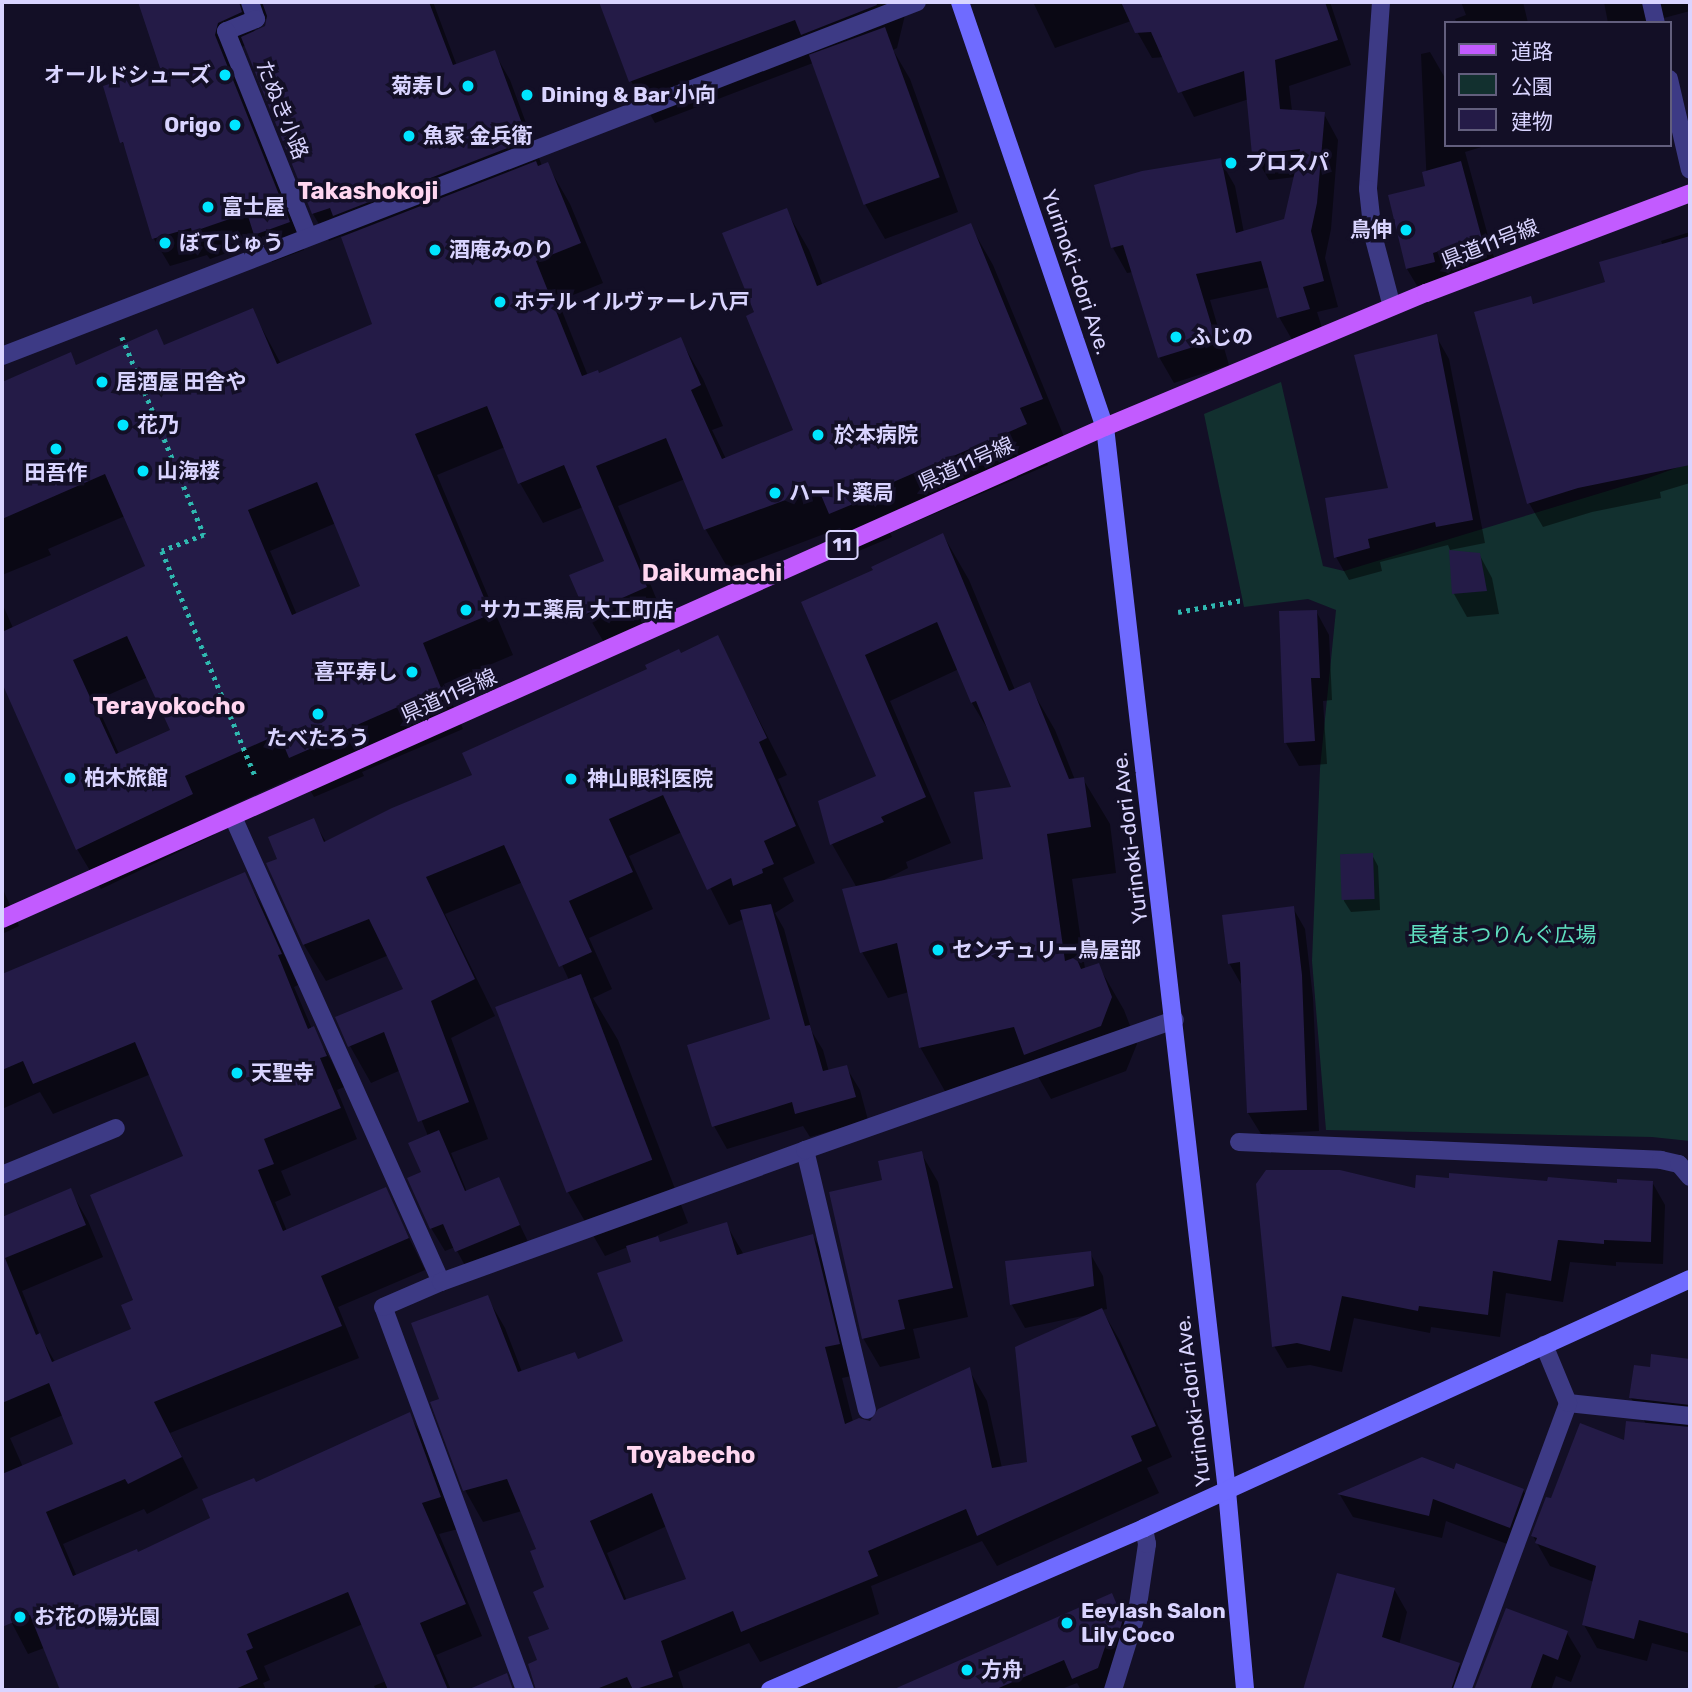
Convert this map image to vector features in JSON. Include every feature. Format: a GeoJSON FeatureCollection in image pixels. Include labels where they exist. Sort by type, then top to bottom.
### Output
{"type":"FeatureCollection","features":[{"type":"Feature","properties":{"kind":"main road","name":"県道11号線"},"geometry":{"type":"LineString","coordinates":[[2,919],[1105,428],[1392,307],[1690,193]]}},
{"type":"Feature","properties":{"kind":"street"},"geometry":{"type":"LineString","coordinates":[[2,356],[917,2]]}},
{"type":"Feature","properties":{"kind":"street","name":"Yurinoki-dori Ave."},"geometry":{"type":"LineString","coordinates":[[960,2],[1105,428],[1175,1020],[1227,1491],[1245,1690]]}},
{"type":"Feature","properties":{"kind":"street"},"geometry":{"type":"LineString","coordinates":[[1381,2],[1368,189],[1373,235],[1392,307]]}},
{"type":"Feature","properties":{"kind":"street"},"geometry":{"type":"LineString","coordinates":[[1651,2],[1656,21]]}},
{"type":"Feature","properties":{"kind":"street","name":"たぬき小路"},"geometry":{"type":"LineString","coordinates":[[253,10],[226,31],[308,236]]}},
{"type":"Feature","properties":{"kind":"street"},"geometry":{"type":"LineString","coordinates":[[1671,88],[1690,170]]}},
{"type":"Feature","properties":{"kind":"street"},"geometry":{"type":"LineString","coordinates":[[233,817],[441,1282]]}},
{"type":"Feature","properties":{"kind":"street"},"geometry":{"type":"LineString","coordinates":[[525,1690],[383,1307],[441,1282],[805,1150],[1175,1020]]}},
{"type":"Feature","properties":{"kind":"street"},"geometry":{"type":"LineString","coordinates":[[2,1175],[116,1128]]}},
{"type":"Feature","properties":{"kind":"street"},"geometry":{"type":"LineString","coordinates":[[1239,1142],[1661,1160],[1679,1164],[1690,1177]]}},
{"type":"Feature","properties":{"kind":"street"},"geometry":{"type":"LineString","coordinates":[[805,1150],[867,1410]]}},
{"type":"Feature","properties":{"kind":"street"},"geometry":{"type":"LineString","coordinates":[[770,1690],[1227,1491],[1690,1279]]}},
{"type":"Feature","properties":{"kind":"street"},"geometry":{"type":"LineString","coordinates":[[1462,1690],[1568,1403],[1544,1345]]}},
{"type":"Feature","properties":{"kind":"street"},"geometry":{"type":"LineString","coordinates":[[1568,1403],[1690,1416]]}},
{"type":"Feature","properties":{"kind":"street"},"geometry":{"type":"LineString","coordinates":[[1113,1690],[1137,1612],[1147,1544],[1144,1528]]}},
{"type":"Feature","properties":{"kind":"path"},"geometry":{"type":"LineString","coordinates":[[112,313],[204,535],[162,551],[256,777]]}},
{"type":"Feature","properties":{"kind":"path"},"geometry":{"type":"LineString","coordinates":[[1178,612],[1243,600]]}},
{"type":"Feature","properties":{"kind":"green space","name":"長者まつりんぐ広場"},"geometry":{"type":"Polygon","coordinates":[[[1281,382],[1323,566],[1344,571],[1637,482],[1690,463],[1690,1141],[1652,1137],[1326,1130],[1312,961],[1320,768],[1336,610],[1308,599],[1244,607],[1204,414],[1281,382]]]}},
{"type":"Feature","properties":{"kind":"building"},"geometry":{"type":"Polygon","coordinates":[[[138,2],[239,2],[242,12],[218,23],[215,35],[290,222],[254,235],[247,213],[192,232],[191,228],[152,239],[103,86],[160,68],[138,2]]]}},
{"type":"Feature","properties":{"kind":"building"},"geometry":{"type":"Polygon","coordinates":[[[262,2],[429,2],[453,65],[495,50],[528,140],[333,216],[330,208],[312,214],[241,37],[265,26],[267,16],[262,2]]]}},
{"type":"Feature","properties":{"kind":"building"},"geometry":{"type":"Polygon","coordinates":[[[599,2],[876,2],[877,5],[801,35],[795,20],[629,82],[599,2]]]}},
{"type":"Feature","properties":{"kind":"building"},"geometry":{"type":"Polygon","coordinates":[[[1121,2],[1325,2],[1338,40],[1275,60],[1280,109],[1325,112],[1317,203],[1311,231],[1324,281],[1303,287],[1310,309],[1277,318],[1261,261],[1196,274],[1216,340],[1158,358],[1123,245],[1111,248],[1094,185],[1142,171],[1221,158],[1236,233],[1284,219],[1300,149],[1252,155],[1244,71],[1178,93],[1151,32],[1135,33],[1121,2]]]}},
{"type":"Feature","properties":{"kind":"building"},"geometry":{"type":"Polygon","coordinates":[[[885,27],[940,177],[864,205],[809,55],[885,27]]]}},
{"type":"Feature","properties":{"kind":"building"},"geometry":{"type":"Polygon","coordinates":[[[536,161],[538,166],[548,162],[581,243],[536,261],[582,376],[598,370],[599,373],[681,337],[701,385],[691,390],[722,459],[793,430],[746,316],[754,312],[722,233],[787,208],[817,286],[971,223],[1043,399],[1020,408],[1027,424],[868,493],[870,497],[829,514],[818,488],[704,530],[666,438],[596,466],[647,587],[586,614],[569,575],[604,561],[564,465],[518,484],[487,406],[415,434],[491,614],[423,643],[441,688],[289,758],[279,734],[185,776],[193,794],[76,850],[2,683],[2,632],[145,566],[105,474],[2,519],[2,382],[71,352],[76,365],[157,329],[164,345],[253,308],[277,364],[372,324],[341,237],[536,161]],[[317,482],[248,510],[292,615],[360,586],[317,482]],[[127,636],[73,660],[116,754],[170,730],[127,636]]]}},
{"type":"Feature","properties":{"kind":"building"},"geometry":{"type":"Polygon","coordinates":[[[1461,161],[1482,239],[1433,253],[1435,262],[1406,269],[1388,195],[1425,186],[1422,172],[1461,161]]]}},
{"type":"Feature","properties":{"kind":"building"},"geometry":{"type":"Polygon","coordinates":[[[1690,236],[1690,465],[1578,488],[1527,504],[1474,312],[1531,296],[1533,304],[1605,282],[1599,262],[1690,236]]]}},
{"type":"Feature","properties":{"kind":"building"},"geometry":{"type":"Polygon","coordinates":[[[1437,334],[1473,520],[1436,527],[1435,522],[1368,539],[1370,548],[1334,558],[1325,498],[1388,488],[1354,355],[1437,334]]]}},
{"type":"Feature","properties":{"kind":"building"},"geometry":{"type":"Polygon","coordinates":[[[943,533],[1009,691],[1030,682],[1069,779],[1084,777],[1091,827],[1047,834],[1065,961],[1076,957],[1081,969],[1099,963],[1112,997],[1101,1026],[1024,1055],[1014,1027],[919,1048],[897,943],[860,953],[842,889],[983,859],[974,792],[1011,787],[976,701],[971,703],[937,622],[865,655],[926,797],[881,817],[884,822],[830,845],[818,801],[876,776],[801,602],[873,570],[871,567],[943,533]]]}},
{"type":"Feature","properties":{"kind":"building"},"geometry":{"type":"Polygon","coordinates":[[[1449,550],[1480,553],[1487,591],[1452,594],[1449,550]]]}},
{"type":"Feature","properties":{"kind":"building"},"geometry":{"type":"Polygon","coordinates":[[[1317,610],[1320,678],[1311,678],[1315,741],[1284,743],[1279,611],[1317,610]]]}},
{"type":"Feature","properties":{"kind":"building"},"geometry":{"type":"Polygon","coordinates":[[[718,635],[767,738],[759,742],[796,826],[764,841],[774,864],[762,869],[763,873],[733,886],[731,878],[707,890],[663,795],[609,819],[633,872],[569,901],[592,952],[559,967],[504,845],[426,877],[475,979],[431,1001],[469,1102],[418,1122],[384,1032],[348,1047],[335,1017],[403,989],[369,919],[303,945],[266,863],[277,859],[268,837],[314,818],[324,842],[392,808],[472,775],[462,753],[647,669],[645,665],[679,649],[681,653],[718,635]]]}},
{"type":"Feature","properties":{"kind":"building"},"geometry":{"type":"Polygon","coordinates":[[[1373,853],[1375,899],[1342,900],[1340,854],[1373,853]]]}},
{"type":"Feature","properties":{"kind":"building"},"geometry":{"type":"Polygon","coordinates":[[[245,872],[282,954],[278,955],[308,1029],[314,1026],[327,1056],[320,1058],[341,1108],[264,1139],[274,1164],[258,1170],[283,1231],[386,1187],[409,1238],[321,1276],[342,1326],[154,1402],[182,1457],[128,1484],[125,1479],[46,1512],[73,1576],[137,1549],[138,1552],[210,1518],[202,1499],[254,1478],[256,1482],[410,1412],[441,1497],[422,1503],[466,1604],[420,1623],[448,1690],[388,1690],[348,1592],[247,1634],[253,1648],[246,1651],[258,1679],[233,1690],[60,1690],[30,1615],[2,1627],[2,1474],[73,1444],[49,1383],[2,1403],[2,1217],[71,1188],[86,1225],[5,1258],[36,1335],[40,1333],[52,1362],[131,1329],[121,1305],[133,1300],[90,1195],[183,1156],[135,1042],[33,1084],[23,1061],[2,1070],[2,974],[245,872]]]}},
{"type":"Feature","properties":{"kind":"building"},"geometry":{"type":"Polygon","coordinates":[[[771,904],[805,1026],[810,1025],[823,1071],[847,1065],[856,1097],[795,1114],[792,1102],[712,1127],[687,1045],[770,1019],[740,910],[771,904]]]}},
{"type":"Feature","properties":{"kind":"building"},"geometry":{"type":"Polygon","coordinates":[[[1294,906],[1302,975],[1307,1110],[1247,1113],[1240,962],[1228,964],[1222,915],[1294,906]]]}},
{"type":"Feature","properties":{"kind":"building"},"geometry":{"type":"Polygon","coordinates":[[[581,974],[652,1160],[566,1193],[495,1007],[581,974]]]}},
{"type":"Feature","properties":{"kind":"building"},"geometry":{"type":"Polygon","coordinates":[[[439,1130],[465,1191],[499,1177],[520,1225],[455,1252],[443,1224],[430,1229],[407,1178],[421,1172],[408,1143],[439,1130]]]}},
{"type":"Feature","properties":{"kind":"building"},"geometry":{"type":"Polygon","coordinates":[[[922,1151],[953,1288],[898,1300],[905,1329],[862,1339],[829,1192],[882,1180],[878,1161],[922,1151]]]}},
{"type":"Feature","properties":{"kind":"building"},"geometry":{"type":"Polygon","coordinates":[[[1266,1170],[1340,1170],[1415,1188],[1416,1175],[1449,1178],[1449,1173],[1547,1181],[1548,1177],[1617,1183],[1617,1179],[1653,1181],[1651,1242],[1604,1240],[1604,1244],[1558,1240],[1551,1281],[1493,1271],[1488,1315],[1419,1306],[1418,1311],[1342,1296],[1330,1351],[1297,1343],[1272,1347],[1256,1184],[1266,1170]]]}},
{"type":"Feature","properties":{"kind":"building"},"geometry":{"type":"Polygon","coordinates":[[[727,1222],[737,1255],[813,1234],[840,1344],[825,1347],[845,1424],[859,1418],[870,1421],[878,1409],[970,1367],[992,1468],[1027,1462],[1015,1347],[1102,1308],[1156,1426],[1131,1436],[1142,1461],[977,1536],[966,1509],[868,1551],[878,1576],[741,1632],[733,1611],[661,1641],[673,1677],[633,1690],[627,1677],[594,1690],[536,1690],[528,1664],[537,1660],[528,1637],[549,1629],[533,1592],[544,1587],[530,1551],[536,1549],[507,1479],[463,1491],[430,1402],[439,1399],[411,1323],[488,1295],[518,1372],[575,1352],[578,1359],[623,1341],[597,1273],[631,1262],[626,1246],[658,1236],[660,1242],[727,1222]],[[652,1493],[590,1521],[624,1600],[686,1579],[652,1493]]]}},
{"type":"Feature","properties":{"kind":"building"},"geometry":{"type":"Polygon","coordinates":[[[1091,1251],[1094,1286],[1010,1305],[1005,1261],[1091,1251]]]}},
{"type":"Feature","properties":{"kind":"building"},"geometry":{"type":"Polygon","coordinates":[[[1651,1354],[1690,1359],[1690,1405],[1629,1398],[1634,1365],[1650,1367],[1651,1354]]]}},
{"type":"Feature","properties":{"kind":"building"},"geometry":{"type":"Polygon","coordinates":[[[1626,1421],[1690,1427],[1690,1634],[1639,1620],[1634,1639],[1582,1625],[1596,1566],[1535,1543],[1537,1538],[1531,1536],[1546,1497],[1551,1498],[1580,1423],[1624,1440],[1626,1421]]]}},
{"type":"Feature","properties":{"kind":"building"},"geometry":{"type":"Polygon","coordinates":[[[1422,1457],[1454,1469],[1456,1463],[1524,1489],[1510,1528],[1433,1499],[1429,1516],[1337,1494],[1422,1457]]]}},
{"type":"Feature","properties":{"kind":"building"},"geometry":{"type":"Polygon","coordinates":[[[1337,1573],[1395,1588],[1382,1637],[1460,1663],[1451,1690],[1303,1690],[1337,1573]]]}},
{"type":"Feature","properties":{"kind":"building"},"geometry":{"type":"Polygon","coordinates":[[[1112,1593],[1123,1619],[1115,1646],[1106,1644],[1098,1668],[1072,1679],[1064,1660],[994,1690],[892,1690],[1112,1593]]]}},
{"type":"Feature","properties":{"kind":"building"},"geometry":{"type":"Polygon","coordinates":[[[1506,1608],[1568,1631],[1558,1660],[1543,1654],[1530,1690],[1474,1690],[1506,1608]]]}},
{"type":"Feature","properties":{"kind":"building"},"geometry":{"type":"Polygon","coordinates":[[[507,1673],[513,1690],[467,1690],[507,1673]]]}},
{"type":"Feature","properties":{"kind":"place","name":"オールドシューズ"},"geometry":{"type":"Point","coordinates":[225,75]}},
{"type":"Feature","properties":{"kind":"place","name":"菊寿し"},"geometry":{"type":"Point","coordinates":[468,86]}},
{"type":"Feature","properties":{"kind":"place","name":"Dining & Bar 小向"},"geometry":{"type":"Point","coordinates":[527,95]}},
{"type":"Feature","properties":{"kind":"place","name":"Origo"},"geometry":{"type":"Point","coordinates":[235,125]}},
{"type":"Feature","properties":{"kind":"place","name":"魚家 金兵衛"},"geometry":{"type":"Point","coordinates":[409,136]}},
{"type":"Feature","properties":{"kind":"place","name":"プロスパ"},"geometry":{"type":"Point","coordinates":[1231,163]}},
{"type":"Feature","properties":{"kind":"place","name":"富士屋"},"geometry":{"type":"Point","coordinates":[208,207]}},
{"type":"Feature","properties":{"kind":"place","name":"鳥伸"},"geometry":{"type":"Point","coordinates":[1406,230]}},
{"type":"Feature","properties":{"kind":"place","name":"ぼてじゅう"},"geometry":{"type":"Point","coordinates":[165,243]}},
{"type":"Feature","properties":{"kind":"place","name":"酒庵みのり"},"geometry":{"type":"Point","coordinates":[435,250]}},
{"type":"Feature","properties":{"kind":"place","name":"ホテル イルヴァーレ八戸"},"geometry":{"type":"Point","coordinates":[500,302]}},
{"type":"Feature","properties":{"kind":"place","name":"ふじの"},"geometry":{"type":"Point","coordinates":[1176,337]}},
{"type":"Feature","properties":{"kind":"place","name":"居酒屋 田舎や"},"geometry":{"type":"Point","coordinates":[102,382]}},
{"type":"Feature","properties":{"kind":"place","name":"花乃"},"geometry":{"type":"Point","coordinates":[123,425]}},
{"type":"Feature","properties":{"kind":"place","name":"於本病院"},"geometry":{"type":"Point","coordinates":[818,435]}},
{"type":"Feature","properties":{"kind":"place","name":"田吾作"},"geometry":{"type":"Point","coordinates":[56,449]}},
{"type":"Feature","properties":{"kind":"place","name":"山海楼"},"geometry":{"type":"Point","coordinates":[143,471]}},
{"type":"Feature","properties":{"kind":"place","name":"ハート薬局"},"geometry":{"type":"Point","coordinates":[775,493]}},
{"type":"Feature","properties":{"kind":"place","name":"サカエ薬局 大工町店"},"geometry":{"type":"Point","coordinates":[466,610]}},
{"type":"Feature","properties":{"kind":"place","name":"喜平寿し"},"geometry":{"type":"Point","coordinates":[412,672]}},
{"type":"Feature","properties":{"kind":"place","name":"たべたろう"},"geometry":{"type":"Point","coordinates":[318,714]}},
{"type":"Feature","properties":{"kind":"place","name":"柏木旅館"},"geometry":{"type":"Point","coordinates":[70,778]}},
{"type":"Feature","properties":{"kind":"place","name":"神山眼科医院"},"geometry":{"type":"Point","coordinates":[571,779]}},
{"type":"Feature","properties":{"kind":"place","name":"センチュリー鳥屋部"},"geometry":{"type":"Point","coordinates":[938,950]}},
{"type":"Feature","properties":{"kind":"place","name":"天聖寺"},"geometry":{"type":"Point","coordinates":[237,1073]}},
{"type":"Feature","properties":{"kind":"place","name":"お花の陽光園"},"geometry":{"type":"Point","coordinates":[20,1617]}},
{"type":"Feature","properties":{"kind":"place","name":"Eeylash Salon Lily Coco"},"geometry":{"type":"Point","coordinates":[1067,1623]}},
{"type":"Feature","properties":{"kind":"place","name":"方舟"},"geometry":{"type":"Point","coordinates":[967,1670]}},
{"type":"Feature","properties":{"kind":"district","name":"Takashokoji"},"geometry":{"type":"Point","coordinates":[368,192]}},
{"type":"Feature","properties":{"kind":"district","name":"Daikumachi"},"geometry":{"type":"Point","coordinates":[712,574]}},
{"type":"Feature","properties":{"kind":"district","name":"Terayokocho"},"geometry":{"type":"Point","coordinates":[169,707]}},
{"type":"Feature","properties":{"kind":"district","name":"Toyabecho"},"geometry":{"type":"Point","coordinates":[691,1456]}}]}
